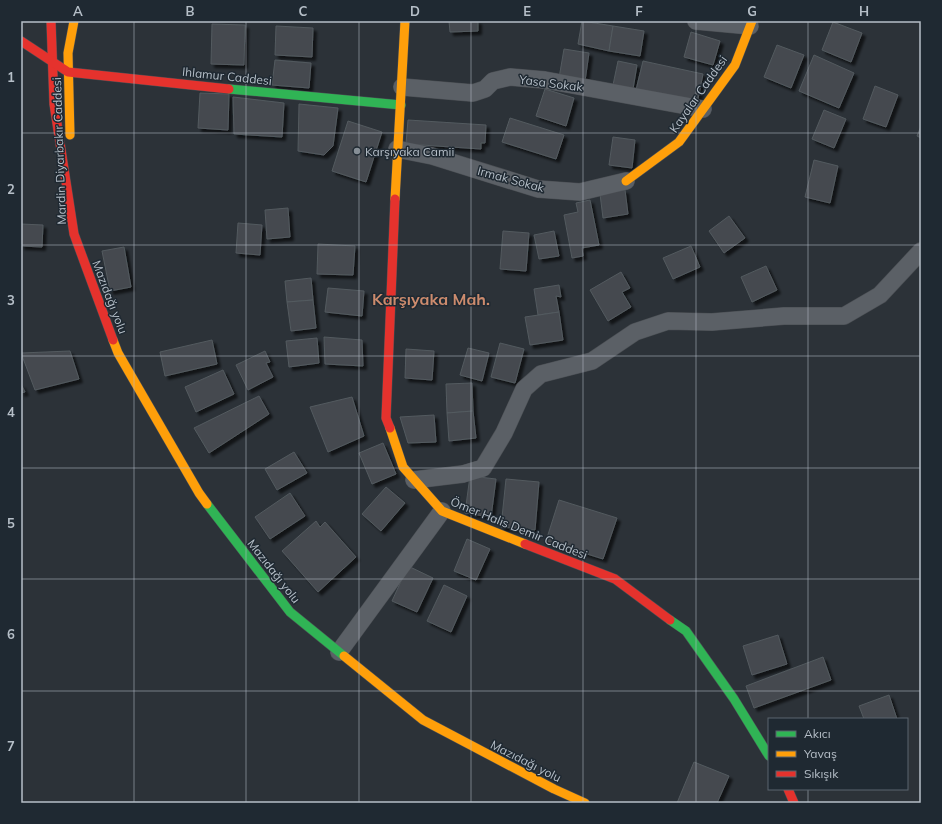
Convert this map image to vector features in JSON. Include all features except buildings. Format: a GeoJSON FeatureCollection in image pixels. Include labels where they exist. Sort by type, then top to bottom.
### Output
{"type":"FeatureCollection","features":[{"type":"Feature","properties":{"kind":"street","name":"Mardin Diyarbakır Caddesi"},"geometry":{"type":"LineString","coordinates":[[51,21],[54,104],[74,234]]}},
{"type":"Feature","properties":{"kind":"street","name":"Mardin Diyarbakır Caddesi"},"geometry":{"type":"LineString","coordinates":[[71,141],[68,53],[74,21]]}},
{"type":"Feature","properties":{"kind":"street","name":"Ömer Halis Demir Caddesi"},"geometry":{"type":"LineString","coordinates":[[405,21],[401,105],[397,149],[386,418],[402,467],[442,511],[615,579],[686,631],[734,700],[768,754]]}},
{"type":"Feature","properties":{"kind":"street"},"geometry":{"type":"LineString","coordinates":[[696,21],[751,24]]}},
{"type":"Feature","properties":{"kind":"street","name":"Kayalar Caddesi"},"geometry":{"type":"LineString","coordinates":[[626,182],[679,142],[735,65],[751,24]]}},
{"type":"Feature","properties":{"kind":"street","name":"Ihlamur Caddesi"},"geometry":{"type":"LineString","coordinates":[[21,40],[52,63],[68,72],[401,105]]}},
{"type":"Feature","properties":{"kind":"street","name":"Yasa Sokak"},"geometry":{"type":"LineString","coordinates":[[402,87],[473,93],[485,89],[493,81],[510,78],[545,80],[703,109]]}},
{"type":"Feature","properties":{"kind":"street","name":"Irmak Sokak"},"geometry":{"type":"LineString","coordinates":[[397,149],[432,156],[538,189],[580,192],[626,182]]}},
{"type":"Feature","properties":{"kind":"street","name":"Mardin Diyarbakır Caddesi"},"geometry":{"type":"LineString","coordinates":[[71,157],[74,234]]}},
{"type":"Feature","properties":{"kind":"street","name":"Mazıdağı yolu"},"geometry":{"type":"LineString","coordinates":[[74,234],[118,353],[199,493],[290,612],[423,720],[554,789],[585,803]]}},
{"type":"Feature","properties":{"kind":"street"},"geometry":{"type":"LineString","coordinates":[[414,480],[463,474],[482,468],[504,433],[524,389],[541,374],[592,360],[635,332],[668,321],[712,322],[784,316],[844,316],[880,295],[921,251]]}},
{"type":"Feature","properties":{"kind":"street"},"geometry":{"type":"LineString","coordinates":[[339,652],[442,511]]}},
{"type":"Feature","properties":{"kind":"street"},"geometry":{"type":"LineString","coordinates":[[788,790],[794,803]]}},
{"type":"Feature","properties":{"kind":"traffic: fast"},"geometry":{"type":"LineString","coordinates":[[229,89],[401,105]]}},
{"type":"Feature","properties":{"kind":"traffic: fast"},"geometry":{"type":"LineString","coordinates":[[207,504],[290,612],[344,656]]}},
{"type":"Feature","properties":{"kind":"traffic: fast"},"geometry":{"type":"LineString","coordinates":[[670,620],[686,631],[734,699],[768,754]]}},
{"type":"Feature","properties":{"kind":"traffic: slow"},"geometry":{"type":"LineString","coordinates":[[70,135],[68,53],[74,21]]}},
{"type":"Feature","properties":{"kind":"traffic: slow"},"geometry":{"type":"LineString","coordinates":[[395,199],[405,21]]}},
{"type":"Feature","properties":{"kind":"traffic: slow"},"geometry":{"type":"LineString","coordinates":[[626,181],[679,142],[735,65],[752,21]]}},
{"type":"Feature","properties":{"kind":"traffic: slow"},"geometry":{"type":"LineString","coordinates":[[113,340],[118,353],[199,493],[207,504]]}},
{"type":"Feature","properties":{"kind":"traffic: slow"},"geometry":{"type":"LineString","coordinates":[[390,428],[403,467],[442,511],[525,544]]}},
{"type":"Feature","properties":{"kind":"traffic: slow"},"geometry":{"type":"LineString","coordinates":[[344,656],[423,720],[554,789],[585,803]]}},
{"type":"Feature","properties":{"kind":"traffic: jam"},"geometry":{"type":"LineString","coordinates":[[51,21],[54,104],[74,234],[113,340]]}},
{"type":"Feature","properties":{"kind":"traffic: jam"},"geometry":{"type":"LineString","coordinates":[[21,41],[68,72],[229,89]]}},
{"type":"Feature","properties":{"kind":"traffic: jam"},"geometry":{"type":"LineString","coordinates":[[390,428],[386,418],[395,199]]}},
{"type":"Feature","properties":{"kind":"traffic: jam"},"geometry":{"type":"LineString","coordinates":[[525,544],[615,579],[670,620]]}},
{"type":"Feature","properties":{"kind":"traffic: jam"},"geometry":{"type":"LineString","coordinates":[[788,790],[794,803]]}},
{"type":"Feature","properties":{"kind":"place","name":"Karşıyaka Camii"},"geometry":{"type":"Point","coordinates":[357,151]}},
{"type":"Feature","properties":{"kind":"district","name":"Karşıyaka Mah."},"geometry":{"type":"Point","coordinates":[431,299]}}]}
